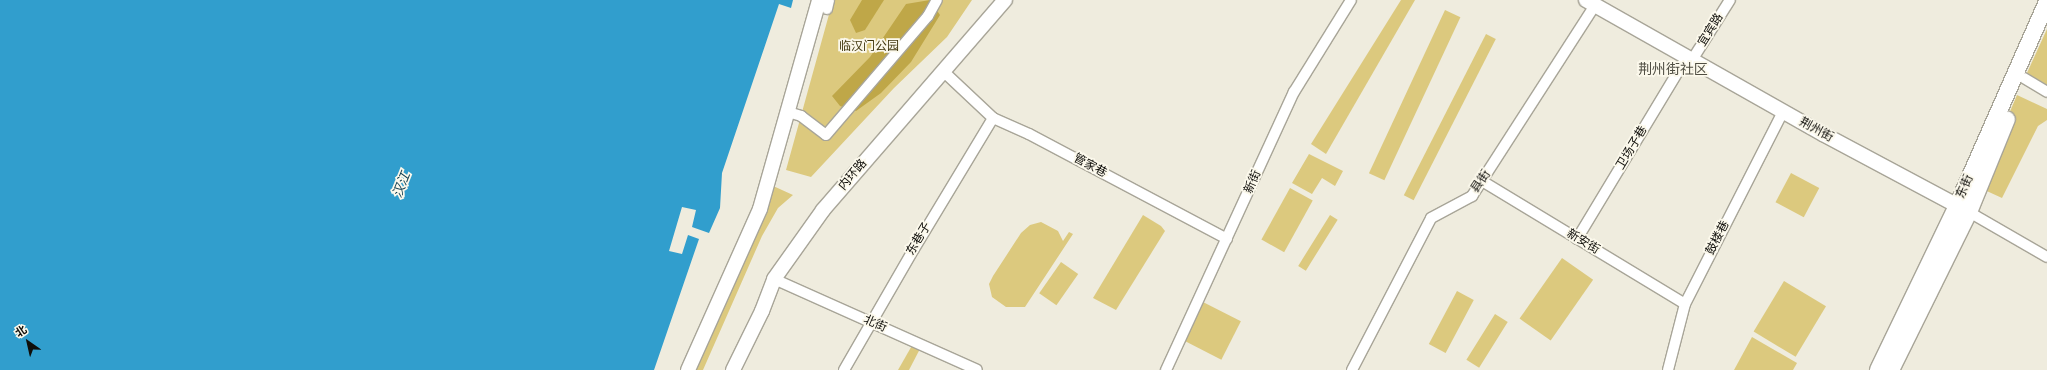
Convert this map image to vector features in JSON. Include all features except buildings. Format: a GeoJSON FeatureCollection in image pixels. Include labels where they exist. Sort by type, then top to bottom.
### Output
{"type":"FeatureCollection","features":[{"type":"Feature","properties":{"kind":"main road","name":"东街"},"geometry":{"type":"LineString","coordinates":[[1878,370],[1963,209],[2047,2]]}},
{"type":"Feature","properties":{"kind":"main road","name":"东街"},"geometry":{"type":"LineString","coordinates":[[1891,370],[1963,209],[2047,29]]}},
{"type":"Feature","properties":{"kind":"street"},"geometry":{"type":"LineString","coordinates":[[788,112],[801,116],[826,135],[928,16],[937,0]]}},
{"type":"Feature","properties":{"kind":"street","name":"内环路"},"geometry":{"type":"LineString","coordinates":[[733,370],[762,311],[774,279],[824,210],[1005,0]]}},
{"type":"Feature","properties":{"kind":"street","name":"新街"},"geometry":{"type":"LineString","coordinates":[[1166,370],[1294,92],[1351,0]]}},
{"type":"Feature","properties":{"kind":"street","name":"宜宾路"},"geometry":{"type":"LineString","coordinates":[[1689,59],[1730,0]]}},
{"type":"Feature","properties":{"kind":"street","name":"荆州街"},"geometry":{"type":"LineString","coordinates":[[1590,2],[1783,112],[1963,209],[2047,258]]}},
{"type":"Feature","properties":{"kind":"street","name":"县街"},"geometry":{"type":"LineString","coordinates":[[1352,370],[1431,218],[1472,196],[1590,2]]}},
{"type":"Feature","properties":{"kind":"street"},"geometry":{"type":"LineString","coordinates":[[688,370],[760,209],[788,112],[825,3]]}},
{"type":"Feature","properties":{"kind":"street","name":"卫场子巷"},"geometry":{"type":"LineString","coordinates":[[1577,239],[1689,59]]}},
{"type":"Feature","properties":{"kind":"street","name":"管家巷"},"geometry":{"type":"LineString","coordinates":[[943,71],[993,118],[1029,134],[1227,239]]}},
{"type":"Feature","properties":{"kind":"street"},"geometry":{"type":"LineString","coordinates":[[2024,78],[2047,92]]}},
{"type":"Feature","properties":{"kind":"street","name":"鼓楼巷"},"geometry":{"type":"LineString","coordinates":[[1668,370],[1684,304],[1783,112]]}},
{"type":"Feature","properties":{"kind":"street","name":"东巷子"},"geometry":{"type":"LineString","coordinates":[[844,370],[993,118]]}},
{"type":"Feature","properties":{"kind":"street","name":"新安街"},"geometry":{"type":"LineString","coordinates":[[1482,181],[1684,304]]}},
{"type":"Feature","properties":{"kind":"street","name":"北街"},"geometry":{"type":"LineString","coordinates":[[774,279],[977,370]]}},
{"type":"Feature","properties":{"kind":"green space","name":"临汉门公园"},"geometry":{"type":"Polygon","coordinates":[[[833,0],[972,0],[947,37],[894,88],[811,177],[786,170],[833,0]]]}},
{"type":"Feature","properties":{"kind":"green space"},"geometry":{"type":"Polygon","coordinates":[[[1401,0],[1415,0],[1326,154],[1311,144],[1401,0]]]}},
{"type":"Feature","properties":{"kind":"green space"},"geometry":{"type":"Polygon","coordinates":[[[1445,10],[1460,17],[1384,180],[1369,173],[1445,10]]]}},
{"type":"Feature","properties":{"kind":"green space"},"geometry":{"type":"Polygon","coordinates":[[[2047,29],[2047,85],[2027,73],[2047,29]]]}},
{"type":"Feature","properties":{"kind":"green space"},"geometry":{"type":"Polygon","coordinates":[[[1486,34],[1496,39],[1414,200],[1404,195],[1486,34]]]}},
{"type":"Feature","properties":{"kind":"green space"},"geometry":{"type":"Polygon","coordinates":[[[2017,95],[2047,109],[2047,120],[2038,126],[2002,198],[1978,187],[2017,95]]]}},
{"type":"Feature","properties":{"kind":"green space"},"geometry":{"type":"Polygon","coordinates":[[[1309,154],[1343,171],[1335,186],[1322,178],[1312,194],[1292,183],[1309,154]]]}},
{"type":"Feature","properties":{"kind":"green space"},"geometry":{"type":"Polygon","coordinates":[[[1791,173],[1819,188],[1804,217],[1776,202],[1791,173]]]}},
{"type":"Feature","properties":{"kind":"green space"},"geometry":{"type":"Polygon","coordinates":[[[771,185],[793,195],[778,208],[762,236],[703,370],[687,370],[771,185]]]}},
{"type":"Feature","properties":{"kind":"green space"},"geometry":{"type":"Polygon","coordinates":[[[1290,188],[1313,201],[1284,252],[1261,240],[1290,188]]]}},
{"type":"Feature","properties":{"kind":"green space"},"geometry":{"type":"Polygon","coordinates":[[[1143,215],[1161,226],[1165,231],[1116,310],[1093,298],[1143,215]]]}},
{"type":"Feature","properties":{"kind":"green space"},"geometry":{"type":"Polygon","coordinates":[[[1330,215],[1338,220],[1306,271],[1298,266],[1330,215]]]}},
{"type":"Feature","properties":{"kind":"green space"},"geometry":{"type":"Polygon","coordinates":[[[1041,222],[1058,231],[1063,241],[1069,232],[1073,234],[1025,307],[1006,307],[992,297],[989,284],[1021,233],[1030,225],[1041,222]]]}},
{"type":"Feature","properties":{"kind":"green space"},"geometry":{"type":"Polygon","coordinates":[[[1562,258],[1593,280],[1551,340],[1520,319],[1562,258]]]}},
{"type":"Feature","properties":{"kind":"green space"},"geometry":{"type":"Polygon","coordinates":[[[1061,262],[1078,274],[1056,305],[1039,293],[1061,262]]]}},
{"type":"Feature","properties":{"kind":"green space"},"geometry":{"type":"Polygon","coordinates":[[[1784,281],[1826,306],[1796,357],[1754,332],[1784,281]]]}},
{"type":"Feature","properties":{"kind":"green space"},"geometry":{"type":"Polygon","coordinates":[[[1457,291],[1474,300],[1446,353],[1429,344],[1457,291]]]}},
{"type":"Feature","properties":{"kind":"green space"},"geometry":{"type":"Polygon","coordinates":[[[1199,300],[1241,321],[1221,360],[1179,338],[1199,300]]]}},
{"type":"Feature","properties":{"kind":"green space"},"geometry":{"type":"Polygon","coordinates":[[[1495,314],[1508,322],[1479,368],[1466,360],[1495,314]]]}},
{"type":"Feature","properties":{"kind":"green space"},"geometry":{"type":"Polygon","coordinates":[[[1752,337],[1797,363],[1793,370],[1734,370],[1752,337]]]}},
{"type":"Feature","properties":{"kind":"green space"},"geometry":{"type":"Polygon","coordinates":[[[914,342],[922,345],[909,370],[898,370],[914,342]]]}},
{"type":"Feature","properties":{"kind":"shaded area"},"geometry":{"type":"Polygon","coordinates":[[[862,0],[884,0],[865,30],[856,33],[850,20],[862,0]]]}},
{"type":"Feature","properties":{"kind":"shaded area"},"geometry":{"type":"Polygon","coordinates":[[[930,0],[940,15],[911,62],[881,93],[856,111],[840,106],[832,96],[870,57],[906,4],[930,0]]]}},
{"type":"Feature","properties":{"kind":"water","name":"汉江"},"geometry":{"type":"Polygon","coordinates":[[[0,0],[793,0],[791,8],[779,4],[722,173],[720,208],[709,233],[692,227],[696,210],[682,207],[669,251],[682,254],[688,235],[699,239],[654,370],[0,370],[0,0]]]}},
{"type":"Feature","properties":{"kind":"district","name":"荆州街社区"},"geometry":{"type":"Point","coordinates":[1673,69]}}]}
